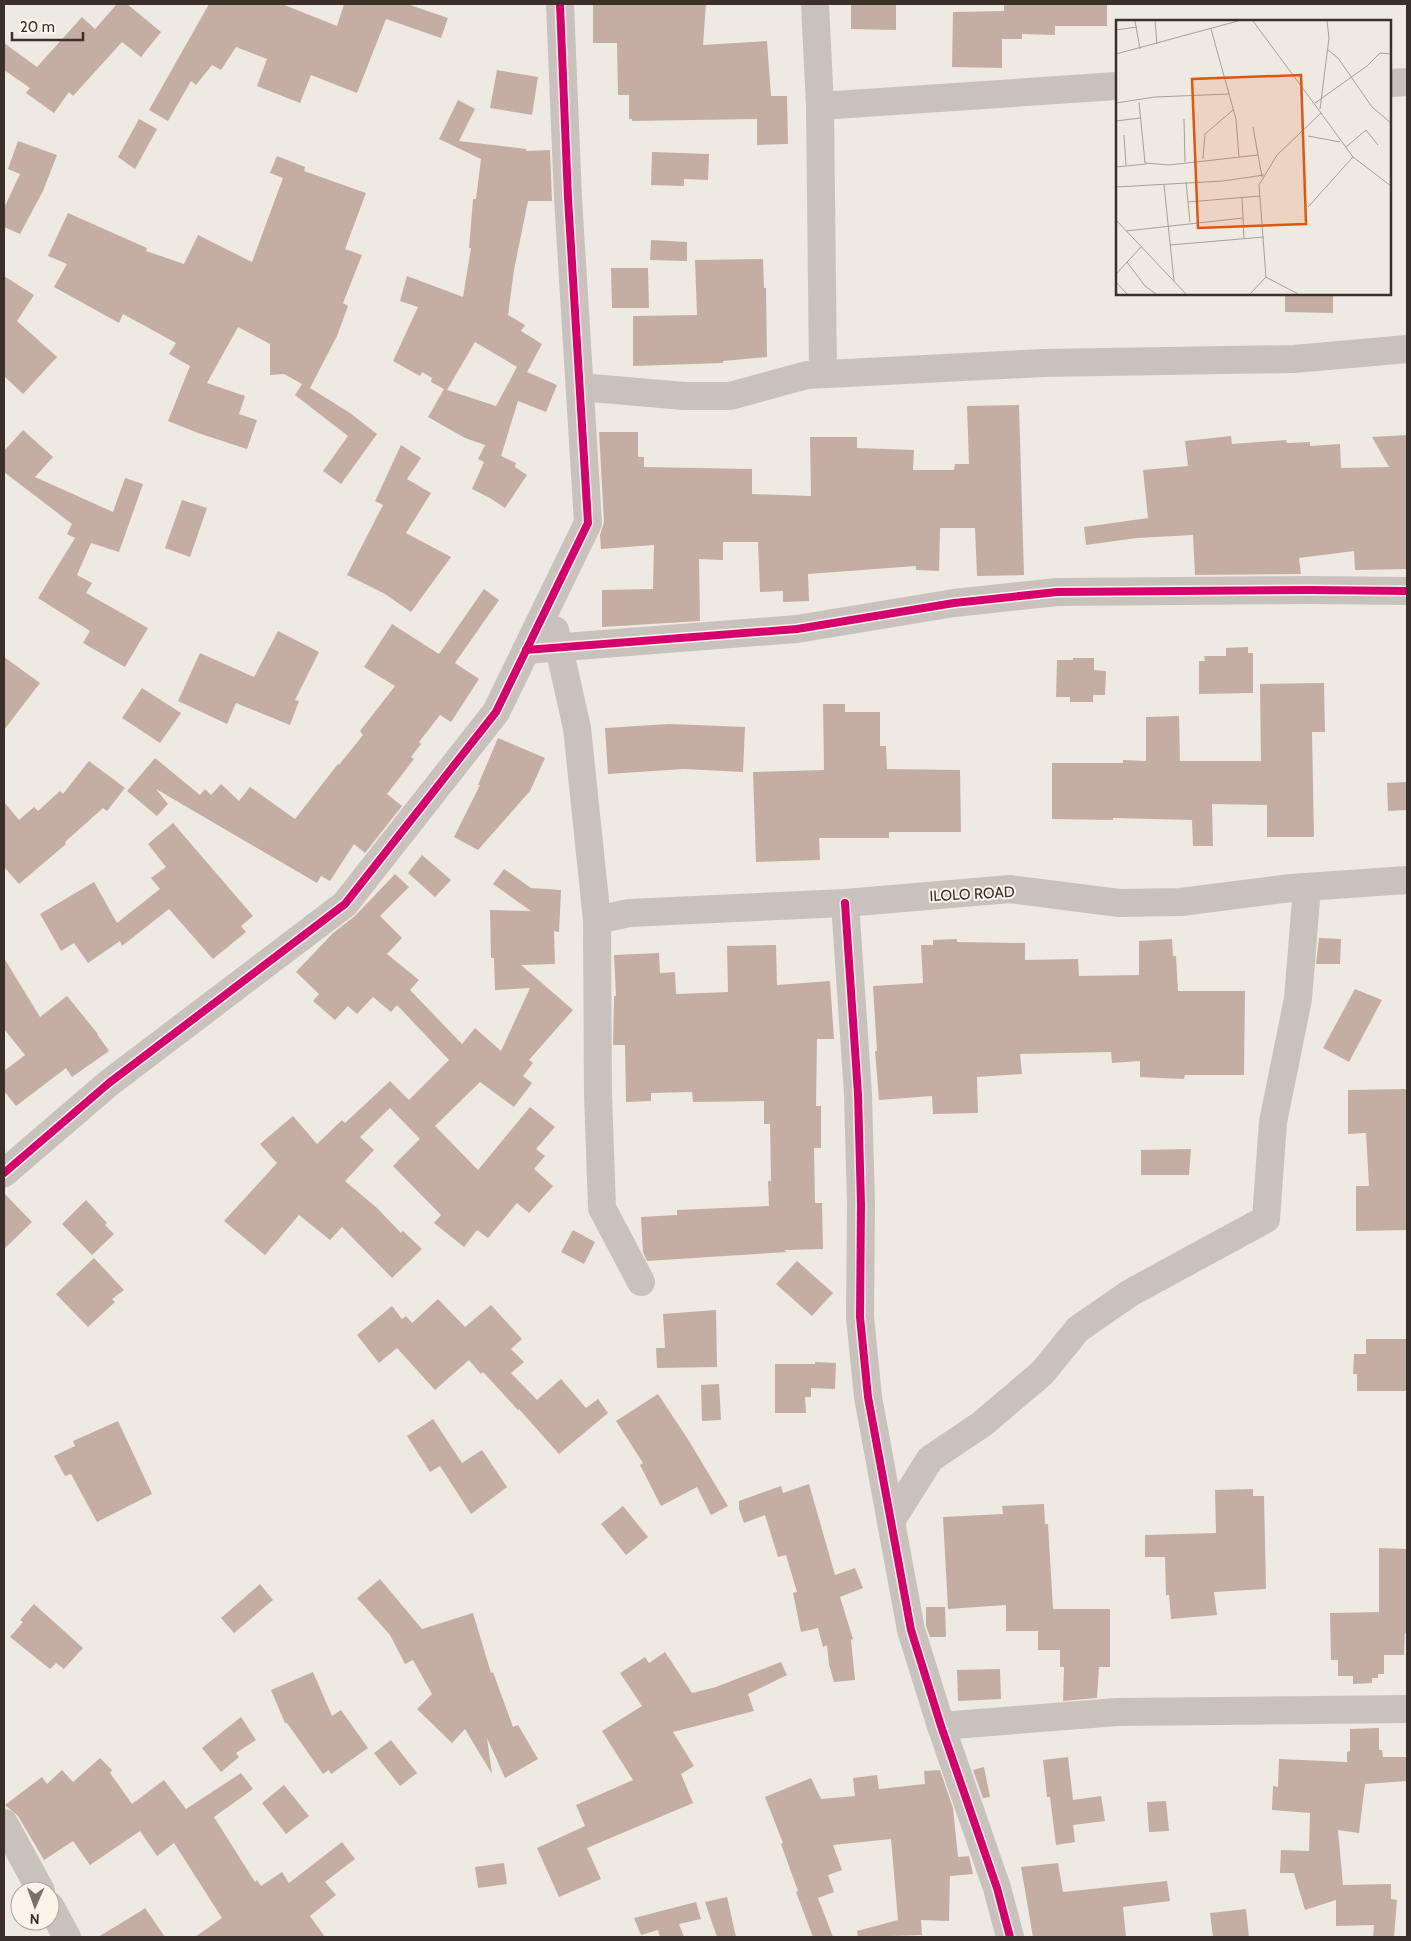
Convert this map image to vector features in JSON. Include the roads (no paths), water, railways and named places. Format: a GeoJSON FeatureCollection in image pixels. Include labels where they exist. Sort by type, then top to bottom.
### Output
{"type":"FeatureCollection","features":[{"type":"Feature","properties":{"kind":"street"},"geometry":{"type":"LineString","coordinates":[[4,1172],[109,1083],[344,904],[496,712],[588,523],[568,198],[560,4]]}},
{"type":"Feature","properties":{"kind":"street"},"geometry":{"type":"LineString","coordinates":[[815,4],[820,106],[823,374]]}},
{"type":"Feature","properties":{"kind":"street"},"geometry":{"type":"LineString","coordinates":[[1391,83],[1407,82]]}},
{"type":"Feature","properties":{"kind":"street"},"geometry":{"type":"LineString","coordinates":[[820,106],[1116,86]]}},
{"type":"Feature","properties":{"kind":"street"},"geometry":{"type":"LineString","coordinates":[[580,387],[684,396],[730,396],[807,375],[1043,363],[1294,359],[1407,349]]}},
{"type":"Feature","properties":{"kind":"street"},"geometry":{"type":"LineString","coordinates":[[526,650],[797,628],[954,603],[1057,592],[1310,590],[1407,592]]}},
{"type":"Feature","properties":{"kind":"street"},"geometry":{"type":"LineString","coordinates":[[549,604],[577,728],[596,920],[598,1094],[602,1208],[642,1282]]}},
{"type":"Feature","properties":{"kind":"street","name":"ILOLO ROAD"},"geometry":{"type":"LineString","coordinates":[[596,920],[629,912],[845,903],[1010,889],[1119,903],[1181,902],[1307,888],[1407,880]]}},
{"type":"Feature","properties":{"kind":"street"},"geometry":{"type":"LineString","coordinates":[[891,1521],[930,1459],[982,1424],[1042,1373],[1078,1329],[1130,1293],[1266,1219],[1273,1122],[1298,999],[1307,888]]}},
{"type":"Feature","properties":{"kind":"street"},"geometry":{"type":"LineString","coordinates":[[845,903],[858,1094],[861,1204],[860,1317],[868,1397],[911,1630],[941,1726],[997,1888],[1010,1937]]}},
{"type":"Feature","properties":{"kind":"street"},"geometry":{"type":"LineString","coordinates":[[941,1726],[1117,1712],[1407,1709]]}},
{"type":"Feature","properties":{"kind":"street"},"geometry":{"type":"LineString","coordinates":[[4,1822],[36,1881]]}},
{"type":"Feature","properties":{"kind":"street"},"geometry":{"type":"LineString","coordinates":[[60,1924],[67,1937]]}}]}
